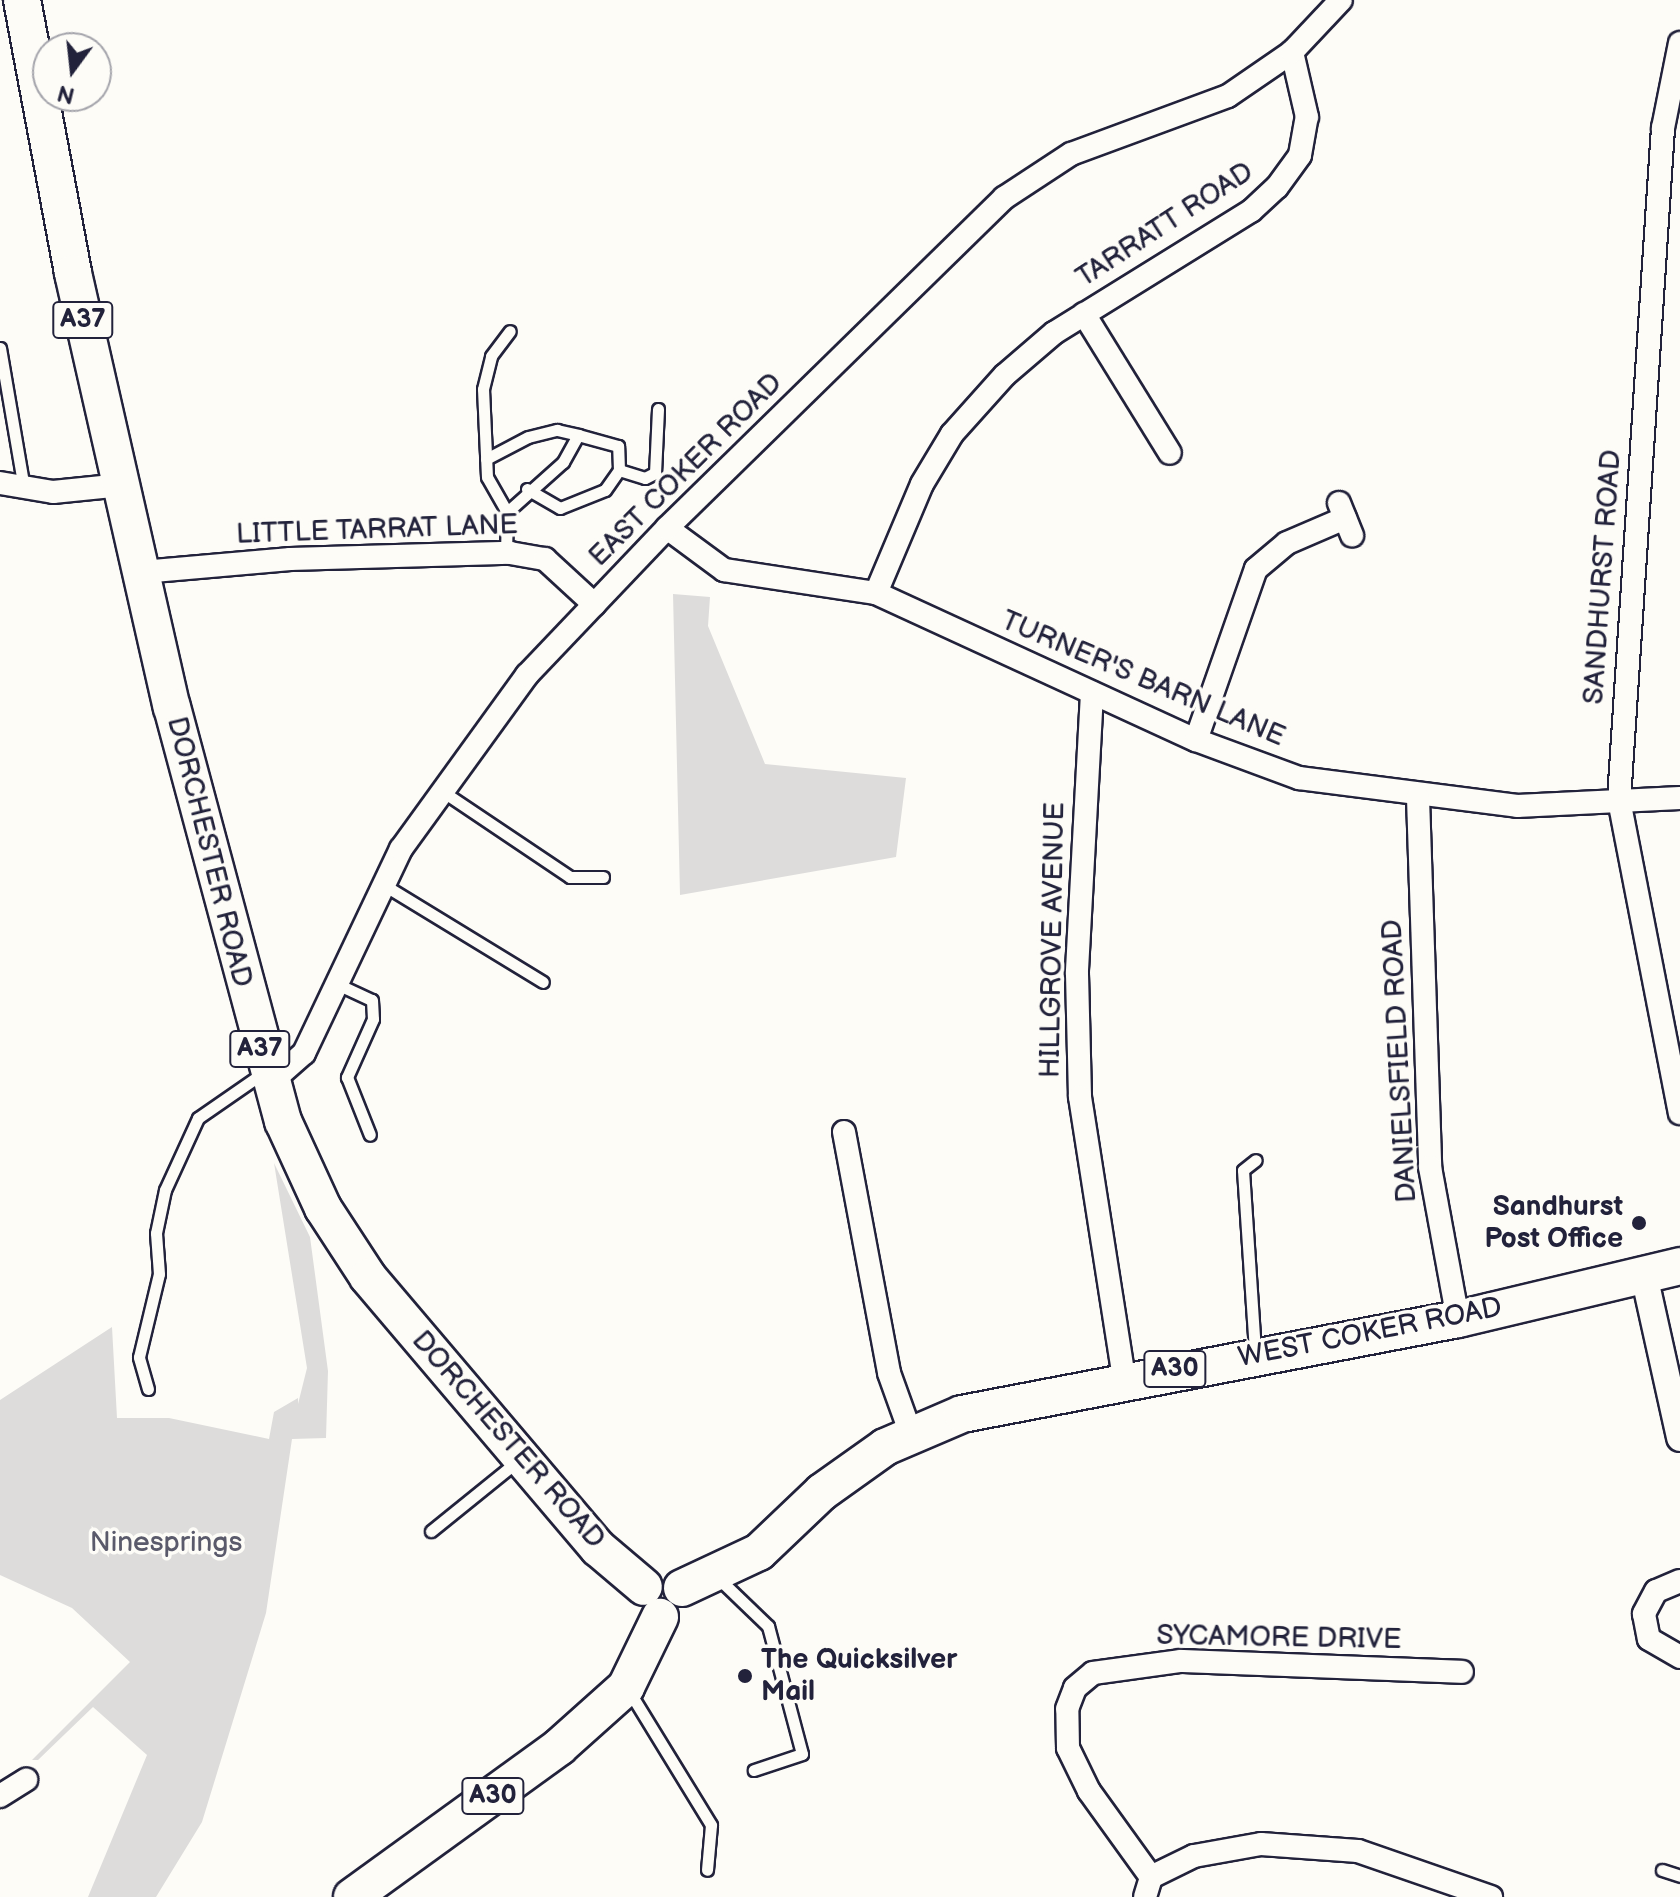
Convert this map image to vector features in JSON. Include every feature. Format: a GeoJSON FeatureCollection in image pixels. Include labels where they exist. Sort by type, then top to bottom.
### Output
{"type":"FeatureCollection","features":[{"type":"Feature","properties":{"kind":"highway","name":"DORCHESTER ROAD"},"geometry":{"type":"LineString","coordinates":[[22,0],[142,572],[268,1077],[301,1163],[346,1245],[598,1548],[652,1602]]}},
{"type":"Feature","properties":{"kind":"highway","name":"WEST COKER ROAD"},"geometry":{"type":"LineString","coordinates":[[698,1581],[759,1552],[852,1469],[911,1434],[999,1403],[1458,1319],[1680,1266]]}},
{"type":"Feature","properties":{"kind":"highway"},"geometry":{"type":"LineString","coordinates":[[652,1602],[679,1609],[698,1581]]}},
{"type":"Feature","properties":{"kind":"highway","name":"A30"},"geometry":{"type":"LineString","coordinates":[[352,1897],[559,1747],[626,1687],[652,1602]]}},
{"type":"Feature","properties":{"kind":"street","name":"EAST COKER ROAD"},"geometry":{"type":"LineString","coordinates":[[268,1077],[304,1053],[384,885],[442,791],[527,675],[667,528],[1004,198],[1071,154],[1228,96],[1292,52],[1341,0]]}},
{"type":"Feature","properties":{"kind":"street","name":"SANDHURST ROAD"},"geometry":{"type":"LineString","coordinates":[[1680,43],[1657,206],[1619,800],[1680,1113]]}},
{"type":"Feature","properties":{"kind":"street","name":"TARRATT ROAD"},"geometry":{"type":"LineString","coordinates":[[876,593],[922,484],[952,434],[1005,375],[1084,314],[1277,187],[1300,155],[1307,117],[1292,52]]}},
{"type":"Feature","properties":{"kind":"street"},"geometry":{"type":"LineString","coordinates":[[1657,206],[1680,209]]}},
{"type":"Feature","properties":{"kind":"street","name":"TARRATT ROAD"},"geometry":{"type":"LineString","coordinates":[[1084,314],[1170,453]]}},
{"type":"Feature","properties":{"kind":"street"},"geometry":{"type":"LineString","coordinates":[[0,483],[24,489],[122,485]]}},
{"type":"Feature","properties":{"kind":"street"},"geometry":{"type":"LineString","coordinates":[[1196,740],[1256,569],[1287,543],[1345,519]]}},
{"type":"Feature","properties":{"kind":"street","name":"TURNER'S BARN LANE"},"geometry":{"type":"LineString","coordinates":[[667,528],[724,570],[876,593],[1196,740],[1299,778],[1418,798],[1517,806],[1680,798]]}},
{"type":"Feature","properties":{"kind":"street","name":"LITTLE TARRAT LANE"},"geometry":{"type":"LineString","coordinates":[[142,572],[290,559],[506,553],[545,559],[594,604]]}},
{"type":"Feature","properties":{"kind":"street","name":"HILLGROVE AVENUE"},"geometry":{"type":"LineString","coordinates":[[1092,693],[1077,974],[1080,1097],[1124,1378]]}},
{"type":"Feature","properties":{"kind":"street","name":"DANIELSFIELD ROAD"},"geometry":{"type":"LineString","coordinates":[[1418,798],[1430,1167],[1458,1319]]}},
{"type":"Feature","properties":{"kind":"street"},"geometry":{"type":"LineString","coordinates":[[844,1132],[893,1389],[911,1434]]}},
{"type":"Feature","properties":{"kind":"street"},"geometry":{"type":"LineString","coordinates":[[1644,1275],[1680,1438]]}},
{"type":"Feature","properties":{"kind":"street"},"geometry":{"type":"LineString","coordinates":[[1680,1581],[1656,1591],[1644,1614],[1649,1639],[1680,1657]]}},
{"type":"Feature","properties":{"kind":"street","name":"SYCAMORE DRIVE"},"geometry":{"type":"LineString","coordinates":[[1148,1887],[1089,1791],[1068,1748],[1067,1709],[1075,1688],[1093,1673],[1181,1661],[1462,1672]]}},
{"type":"Feature","properties":{"kind":"street"},"geometry":{"type":"LineString","coordinates":[[0,1796],[26,1780]]}},
{"type":"Feature","properties":{"kind":"street"},"geometry":{"type":"LineString","coordinates":[[1148,1887],[1194,1856],[1261,1844],[1358,1851],[1491,1897]]}},
{"type":"Feature","properties":{"kind":"lane"},"geometry":{"type":"LineString","coordinates":[[506,553],[507,512],[489,485],[483,389],[491,356],[510,331]]}},
{"type":"Feature","properties":{"kind":"lane"},"geometry":{"type":"LineString","coordinates":[[0,348],[2,378],[24,489]]}},
{"type":"Feature","properties":{"kind":"lane"},"geometry":{"type":"LineString","coordinates":[[619,470],[645,478],[655,473],[658,409]]}},
{"type":"Feature","properties":{"kind":"lane"},"geometry":{"type":"LineString","coordinates":[[486,459],[528,437],[557,430],[618,446],[619,470],[605,490],[570,507],[548,507],[527,489]]}},
{"type":"Feature","properties":{"kind":"lane"},"geometry":{"type":"LineString","coordinates":[[507,512],[527,489],[563,462],[578,435]]}},
{"type":"Feature","properties":{"kind":"lane"},"geometry":{"type":"LineString","coordinates":[[442,791],[570,877],[603,877]]}},
{"type":"Feature","properties":{"kind":"lane"},"geometry":{"type":"LineString","coordinates":[[384,885],[543,982]]}},
{"type":"Feature","properties":{"kind":"lane"},"geometry":{"type":"LineString","coordinates":[[337,984],[372,1000],[373,1019],[347,1077],[370,1135]]}},
{"type":"Feature","properties":{"kind":"lane"},"geometry":{"type":"LineString","coordinates":[[148,1389],[139,1357],[159,1274],[156,1233],[165,1190],[198,1118],[268,1077]]}},
{"type":"Feature","properties":{"kind":"lane"},"geometry":{"type":"LineString","coordinates":[[1255,1356],[1243,1170],[1256,1160]]}},
{"type":"Feature","properties":{"kind":"lane"},"geometry":{"type":"LineString","coordinates":[[431,1531],[522,1457]]}},
{"type":"Feature","properties":{"kind":"lane"},"geometry":{"type":"LineString","coordinates":[[698,1581],[768,1626],[802,1754],[754,1770]]}},
{"type":"Feature","properties":{"kind":"lane"},"geometry":{"type":"LineString","coordinates":[[626,1687],[711,1825],[707,1870]]}},
{"type":"Feature","properties":{"kind":"lane"},"geometry":{"type":"LineString","coordinates":[[1662,1870],[1680,1876]]}},
{"type":"Feature","properties":{"kind":"green space"},"geometry":{"type":"Polygon","coordinates":[[[673,594],[710,597],[708,626],[765,764],[906,778],[896,857],[680,895],[673,594]]]}},
{"type":"Feature","properties":{"kind":"green space","name":"Ninesprings"},"geometry":{"type":"Polygon","coordinates":[[[274,1163],[310,1237],[328,1371],[326,1438],[292,1439],[266,1613],[202,1822],[156,1897],[88,1897],[147,1755],[93,1707],[38,1760],[32,1760],[130,1662],[72,1608],[0,1575],[0,1400],[112,1327],[117,1418],[169,1418],[269,1439],[274,1412],[298,1398],[298,1404],[307,1368],[274,1163]]]}},
{"type":"Feature","properties":{"kind":"place","name":"Sandhurst Post Office"},"geometry":{"type":"Point","coordinates":[1639,1223]}},
{"type":"Feature","properties":{"kind":"place","name":"The Quicksilver Mail"},"geometry":{"type":"Point","coordinates":[745,1676]}}]}
